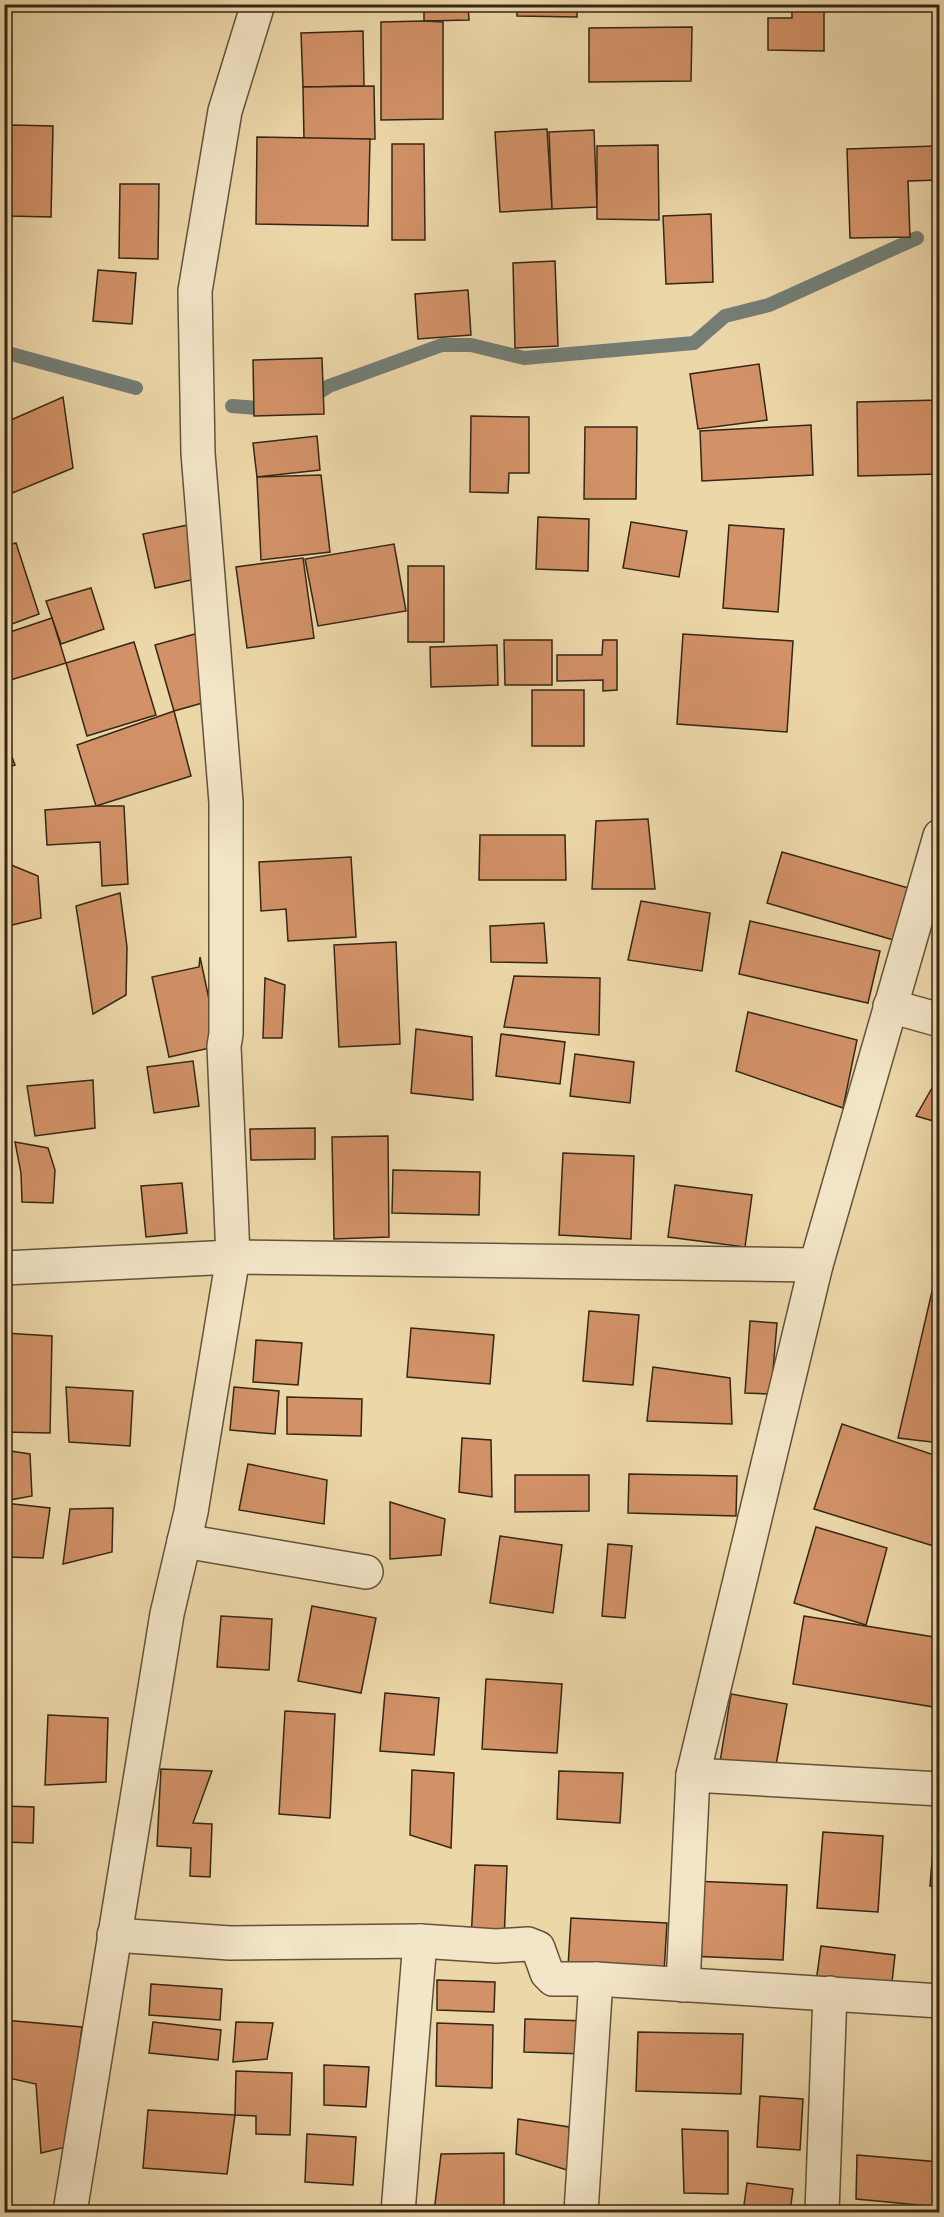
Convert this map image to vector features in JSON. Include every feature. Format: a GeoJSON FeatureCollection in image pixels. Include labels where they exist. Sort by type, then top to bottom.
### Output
{"type":"FeatureCollection","features":[{"type":"Feature","properties":{"kind":"street"},"geometry":{"type":"LineString","coordinates":[[70,2212],[167,1614],[184,1541],[233,1257],[224,1046],[226,1034],[226,802],[198,453],[195,291],[225,111],[258,4]]}},
{"type":"Feature","properties":{"kind":"street"},"geometry":{"type":"LineString","coordinates":[[683,1984],[693,1775],[816,1265],[939,836]]}},
{"type":"Feature","properties":{"kind":"street"},"geometry":{"type":"LineString","coordinates":[[890,1006],[939,1020]]}},
{"type":"Feature","properties":{"kind":"street"},"geometry":{"type":"LineString","coordinates":[[4,1268],[233,1257],[816,1265]]}},
{"type":"Feature","properties":{"kind":"street"},"geometry":{"type":"LineString","coordinates":[[184,1541],[366,1572]]}},
{"type":"Feature","properties":{"kind":"street"},"geometry":{"type":"LineString","coordinates":[[693,1775],[939,1789]]}},
{"type":"Feature","properties":{"kind":"street"},"geometry":{"type":"LineString","coordinates":[[114,1935],[230,1943],[420,1941],[496,1946],[528,1944],[538,1948],[547,1972],[553,1978],[939,2001]]}},
{"type":"Feature","properties":{"kind":"street"},"geometry":{"type":"LineString","coordinates":[[398,2212],[420,1941]]}},
{"type":"Feature","properties":{"kind":"street"},"geometry":{"type":"LineString","coordinates":[[581,2212],[596,1979]]}},
{"type":"Feature","properties":{"kind":"street"},"geometry":{"type":"LineString","coordinates":[[822,2212],[830,1993]]}},
{"type":"Feature","properties":{"kind":"building"},"geometry":{"type":"Polygon","coordinates":[[[424,4],[468,4],[469,20],[424,21],[424,4]]]}},
{"type":"Feature","properties":{"kind":"building"},"geometry":{"type":"Polygon","coordinates":[[[517,4],[577,4],[577,17],[517,16],[517,4]]]}},
{"type":"Feature","properties":{"kind":"building"},"geometry":{"type":"Polygon","coordinates":[[[792,4],[824,4],[824,51],[768,50],[768,18],[792,18],[792,4]]]}},
{"type":"Feature","properties":{"kind":"building"},"geometry":{"type":"Polygon","coordinates":[[[381,22],[443,22],[443,119],[381,120],[381,22]]]}},
{"type":"Feature","properties":{"kind":"building"},"geometry":{"type":"Polygon","coordinates":[[[692,27],[691,81],[589,82],[589,28],[692,27]]]}},
{"type":"Feature","properties":{"kind":"building"},"geometry":{"type":"Polygon","coordinates":[[[363,31],[364,86],[303,87],[301,33],[363,31]]]}},
{"type":"Feature","properties":{"kind":"building"},"geometry":{"type":"Polygon","coordinates":[[[374,86],[375,139],[304,140],[303,87],[374,86]]]}},
{"type":"Feature","properties":{"kind":"building"},"geometry":{"type":"Polygon","coordinates":[[[10,125],[53,126],[51,217],[8,216],[10,125]]]}},
{"type":"Feature","properties":{"kind":"building"},"geometry":{"type":"Polygon","coordinates":[[[547,129],[552,209],[500,212],[495,132],[547,129]]]}},
{"type":"Feature","properties":{"kind":"building"},"geometry":{"type":"Polygon","coordinates":[[[594,130],[597,207],[552,209],[549,132],[594,130]]]}},
{"type":"Feature","properties":{"kind":"building"},"geometry":{"type":"Polygon","coordinates":[[[257,137],[370,139],[368,226],[256,224],[257,137]]]}},
{"type":"Feature","properties":{"kind":"building"},"geometry":{"type":"Polygon","coordinates":[[[392,144],[424,144],[425,240],[392,240],[392,144]]]}},
{"type":"Feature","properties":{"kind":"building"},"geometry":{"type":"Polygon","coordinates":[[[658,145],[659,220],[597,219],[597,146],[658,145]]]}},
{"type":"Feature","properties":{"kind":"building"},"geometry":{"type":"Polygon","coordinates":[[[936,146],[938,180],[908,181],[910,237],[850,238],[847,149],[936,146]]]}},
{"type":"Feature","properties":{"kind":"building"},"geometry":{"type":"Polygon","coordinates":[[[120,184],[159,184],[158,259],[119,258],[120,184]]]}},
{"type":"Feature","properties":{"kind":"building"},"geometry":{"type":"Polygon","coordinates":[[[711,214],[713,282],[666,284],[663,216],[711,214]]]}},
{"type":"Feature","properties":{"kind":"building"},"geometry":{"type":"Polygon","coordinates":[[[555,261],[558,346],[515,348],[513,263],[555,261]]]}},
{"type":"Feature","properties":{"kind":"building"},"geometry":{"type":"Polygon","coordinates":[[[98,270],[136,273],[132,324],[93,321],[98,270]]]}},
{"type":"Feature","properties":{"kind":"building"},"geometry":{"type":"Polygon","coordinates":[[[468,290],[471,335],[418,339],[415,294],[468,290]]]}},
{"type":"Feature","properties":{"kind":"building"},"geometry":{"type":"Polygon","coordinates":[[[322,358],[324,414],[254,416],[253,360],[322,358]]]}},
{"type":"Feature","properties":{"kind":"building"},"geometry":{"type":"Polygon","coordinates":[[[759,364],[767,420],[698,429],[690,374],[759,364]]]}},
{"type":"Feature","properties":{"kind":"building"},"geometry":{"type":"Polygon","coordinates":[[[63,397],[73,468],[10,494],[4,459],[4,423],[63,397]]]}},
{"type":"Feature","properties":{"kind":"building"},"geometry":{"type":"Polygon","coordinates":[[[940,400],[940,474],[858,476],[857,402],[940,400]]]}},
{"type":"Feature","properties":{"kind":"building"},"geometry":{"type":"Polygon","coordinates":[[[471,416],[529,417],[529,473],[509,473],[508,493],[470,492],[471,416]]]}},
{"type":"Feature","properties":{"kind":"building"},"geometry":{"type":"Polygon","coordinates":[[[811,425],[813,475],[702,481],[700,431],[811,425]]]}},
{"type":"Feature","properties":{"kind":"building"},"geometry":{"type":"Polygon","coordinates":[[[585,427],[637,427],[636,499],[584,499],[585,427]]]}},
{"type":"Feature","properties":{"kind":"building"},"geometry":{"type":"Polygon","coordinates":[[[317,436],[320,470],[257,477],[253,443],[317,436]]]}},
{"type":"Feature","properties":{"kind":"building"},"geometry":{"type":"Polygon","coordinates":[[[321,475],[330,552],[261,560],[257,477],[321,475]]]}},
{"type":"Feature","properties":{"kind":"building"},"geometry":{"type":"Polygon","coordinates":[[[538,517],[589,519],[588,571],[536,569],[538,517]]]}},
{"type":"Feature","properties":{"kind":"building"},"geometry":{"type":"Polygon","coordinates":[[[631,522],[687,531],[679,577],[623,568],[631,522]]]}},
{"type":"Feature","properties":{"kind":"building"},"geometry":{"type":"Polygon","coordinates":[[[198,523],[209,576],[155,588],[143,534],[198,523]]]}},
{"type":"Feature","properties":{"kind":"building"},"geometry":{"type":"Polygon","coordinates":[[[729,525],[784,529],[778,612],[723,608],[729,525]]]}},
{"type":"Feature","properties":{"kind":"building"},"geometry":{"type":"Polygon","coordinates":[[[16,543],[39,614],[4,627],[4,546],[16,543]]]}},
{"type":"Feature","properties":{"kind":"building"},"geometry":{"type":"Polygon","coordinates":[[[394,544],[406,611],[318,626],[305,559],[394,544]]]}},
{"type":"Feature","properties":{"kind":"building"},"geometry":{"type":"Polygon","coordinates":[[[303,558],[314,638],[247,648],[236,567],[303,558]]]}},
{"type":"Feature","properties":{"kind":"building"},"geometry":{"type":"Polygon","coordinates":[[[408,566],[444,566],[444,642],[408,642],[408,566]]]}},
{"type":"Feature","properties":{"kind":"building"},"geometry":{"type":"Polygon","coordinates":[[[91,588],[104,629],[61,644],[46,601],[91,588]]]}},
{"type":"Feature","properties":{"kind":"building"},"geometry":{"type":"Polygon","coordinates":[[[52,618],[66,663],[4,682],[4,634],[52,618]]]}},
{"type":"Feature","properties":{"kind":"building"},"geometry":{"type":"Polygon","coordinates":[[[213,629],[231,695],[174,711],[155,645],[213,629]]]}},
{"type":"Feature","properties":{"kind":"building"},"geometry":{"type":"Polygon","coordinates":[[[683,634],[793,641],[787,732],[677,724],[683,634]]]}},
{"type":"Feature","properties":{"kind":"building"},"geometry":{"type":"Polygon","coordinates":[[[504,640],[552,640],[552,685],[505,685],[504,640]]]}},
{"type":"Feature","properties":{"kind":"building"},"geometry":{"type":"Polygon","coordinates":[[[603,640],[617,640],[617,690],[603,691],[603,680],[557,681],[557,655],[602,655],[603,640]]]}},
{"type":"Feature","properties":{"kind":"building"},"geometry":{"type":"Polygon","coordinates":[[[134,642],[156,715],[87,736],[66,663],[134,642]]]}},
{"type":"Feature","properties":{"kind":"building"},"geometry":{"type":"Polygon","coordinates":[[[497,645],[498,685],[431,687],[430,647],[497,645]]]}},
{"type":"Feature","properties":{"kind":"building"},"geometry":{"type":"Polygon","coordinates":[[[532,690],[584,690],[584,746],[532,746],[532,690]]]}},
{"type":"Feature","properties":{"kind":"building"},"geometry":{"type":"Polygon","coordinates":[[[174,711],[191,776],[96,806],[77,745],[174,711]]]}},
{"type":"Feature","properties":{"kind":"building"},"geometry":{"type":"Polygon","coordinates":[[[4,736],[15,765],[4,769],[4,736]]]}},
{"type":"Feature","properties":{"kind":"building"},"geometry":{"type":"Polygon","coordinates":[[[124,806],[128,884],[102,886],[100,842],[47,845],[45,810],[124,806]]]}},
{"type":"Feature","properties":{"kind":"building"},"geometry":{"type":"Polygon","coordinates":[[[648,819],[655,889],[592,889],[596,821],[648,819]]]}},
{"type":"Feature","properties":{"kind":"building"},"geometry":{"type":"Polygon","coordinates":[[[480,835],[565,835],[566,880],[479,880],[480,835]]]}},
{"type":"Feature","properties":{"kind":"building"},"geometry":{"type":"Polygon","coordinates":[[[782,852],[912,889],[897,941],[767,903],[782,852]]]}},
{"type":"Feature","properties":{"kind":"building"},"geometry":{"type":"Polygon","coordinates":[[[351,857],[356,937],[288,941],[286,909],[261,911],[259,862],[351,857]]]}},
{"type":"Feature","properties":{"kind":"building"},"geometry":{"type":"Polygon","coordinates":[[[4,862],[38,876],[41,918],[4,927],[4,862]]]}},
{"type":"Feature","properties":{"kind":"building"},"geometry":{"type":"Polygon","coordinates":[[[120,893],[127,947],[126,995],[93,1014],[76,906],[120,893]]]}},
{"type":"Feature","properties":{"kind":"building"},"geometry":{"type":"Polygon","coordinates":[[[641,901],[710,913],[702,971],[628,960],[641,901]]]}},
{"type":"Feature","properties":{"kind":"building"},"geometry":{"type":"Polygon","coordinates":[[[750,921],[880,951],[868,1003],[739,974],[750,921]]]}},
{"type":"Feature","properties":{"kind":"building"},"geometry":{"type":"Polygon","coordinates":[[[544,923],[547,963],[491,962],[490,926],[544,923]]]}},
{"type":"Feature","properties":{"kind":"building"},"geometry":{"type":"Polygon","coordinates":[[[396,942],[400,1044],[339,1047],[334,945],[396,942]]]}},
{"type":"Feature","properties":{"kind":"building"},"geometry":{"type":"Polygon","coordinates":[[[200,957],[219,1046],[169,1057],[152,977],[199,967],[200,957]]]}},
{"type":"Feature","properties":{"kind":"building"},"geometry":{"type":"Polygon","coordinates":[[[514,976],[600,978],[599,1035],[504,1027],[514,976]]]}},
{"type":"Feature","properties":{"kind":"building"},"geometry":{"type":"Polygon","coordinates":[[[265,978],[285,985],[282,1038],[263,1038],[265,978]]]}},
{"type":"Feature","properties":{"kind":"building"},"geometry":{"type":"Polygon","coordinates":[[[748,1012],[857,1040],[843,1108],[736,1071],[748,1012]]]}},
{"type":"Feature","properties":{"kind":"building"},"geometry":{"type":"Polygon","coordinates":[[[416,1029],[472,1037],[473,1100],[411,1093],[416,1029]]]}},
{"type":"Feature","properties":{"kind":"building"},"geometry":{"type":"Polygon","coordinates":[[[501,1034],[565,1042],[560,1084],[496,1076],[501,1034]]]}},
{"type":"Feature","properties":{"kind":"building"},"geometry":{"type":"Polygon","coordinates":[[[575,1054],[634,1062],[630,1103],[570,1096],[575,1054]]]}},
{"type":"Feature","properties":{"kind":"building"},"geometry":{"type":"Polygon","coordinates":[[[193,1061],[199,1106],[154,1113],[147,1067],[193,1061]]]}},
{"type":"Feature","properties":{"kind":"building"},"geometry":{"type":"Polygon","coordinates":[[[940,1074],[940,1123],[916,1116],[940,1074]]]}},
{"type":"Feature","properties":{"kind":"building"},"geometry":{"type":"Polygon","coordinates":[[[93,1080],[95,1128],[35,1136],[27,1086],[93,1080]]]}},
{"type":"Feature","properties":{"kind":"building"},"geometry":{"type":"Polygon","coordinates":[[[315,1128],[315,1159],[251,1160],[250,1129],[315,1128]]]}},
{"type":"Feature","properties":{"kind":"building"},"geometry":{"type":"Polygon","coordinates":[[[388,1136],[389,1237],[334,1239],[332,1137],[388,1136]]]}},
{"type":"Feature","properties":{"kind":"building"},"geometry":{"type":"Polygon","coordinates":[[[15,1142],[48,1148],[55,1170],[53,1203],[22,1202],[21,1173],[15,1142]]]}},
{"type":"Feature","properties":{"kind":"building"},"geometry":{"type":"Polygon","coordinates":[[[563,1153],[634,1156],[631,1239],[559,1235],[563,1153]]]}},
{"type":"Feature","properties":{"kind":"building"},"geometry":{"type":"Polygon","coordinates":[[[393,1170],[480,1172],[479,1215],[392,1213],[393,1170]]]}},
{"type":"Feature","properties":{"kind":"building"},"geometry":{"type":"Polygon","coordinates":[[[182,1183],[187,1233],[146,1237],[141,1186],[182,1183]]]}},
{"type":"Feature","properties":{"kind":"building"},"geometry":{"type":"Polygon","coordinates":[[[675,1185],[752,1195],[745,1247],[668,1237],[675,1185]]]}},
{"type":"Feature","properties":{"kind":"building"},"geometry":{"type":"Polygon","coordinates":[[[940,1257],[940,1443],[898,1438],[940,1257]]]}},
{"type":"Feature","properties":{"kind":"building"},"geometry":{"type":"Polygon","coordinates":[[[589,1311],[639,1315],[633,1385],[583,1381],[589,1311]]]}},
{"type":"Feature","properties":{"kind":"building"},"geometry":{"type":"Polygon","coordinates":[[[750,1321],[777,1323],[771,1394],[745,1393],[750,1321]]]}},
{"type":"Feature","properties":{"kind":"building"},"geometry":{"type":"Polygon","coordinates":[[[411,1328],[494,1335],[490,1384],[407,1377],[411,1328]]]}},
{"type":"Feature","properties":{"kind":"building"},"geometry":{"type":"Polygon","coordinates":[[[4,1333],[52,1336],[50,1433],[4,1432],[4,1333]]]}},
{"type":"Feature","properties":{"kind":"building"},"geometry":{"type":"Polygon","coordinates":[[[256,1340],[302,1343],[298,1385],[253,1382],[256,1340]]]}},
{"type":"Feature","properties":{"kind":"building"},"geometry":{"type":"Polygon","coordinates":[[[653,1367],[730,1378],[732,1424],[647,1421],[653,1367]]]}},
{"type":"Feature","properties":{"kind":"building"},"geometry":{"type":"Polygon","coordinates":[[[66,1387],[133,1391],[130,1446],[69,1442],[66,1387]]]}},
{"type":"Feature","properties":{"kind":"building"},"geometry":{"type":"Polygon","coordinates":[[[234,1387],[279,1391],[275,1434],[230,1430],[234,1387]]]}},
{"type":"Feature","properties":{"kind":"building"},"geometry":{"type":"Polygon","coordinates":[[[287,1397],[362,1399],[361,1436],[287,1434],[287,1397]]]}},
{"type":"Feature","properties":{"kind":"building"},"geometry":{"type":"Polygon","coordinates":[[[842,1424],[940,1457],[940,1548],[814,1509],[842,1424]]]}},
{"type":"Feature","properties":{"kind":"building"},"geometry":{"type":"Polygon","coordinates":[[[462,1438],[491,1440],[492,1497],[459,1492],[462,1438]]]}},
{"type":"Feature","properties":{"kind":"building"},"geometry":{"type":"Polygon","coordinates":[[[4,1450],[30,1454],[32,1496],[4,1501],[4,1450]]]}},
{"type":"Feature","properties":{"kind":"building"},"geometry":{"type":"Polygon","coordinates":[[[248,1464],[327,1480],[324,1524],[239,1510],[248,1464]]]}},
{"type":"Feature","properties":{"kind":"building"},"geometry":{"type":"Polygon","coordinates":[[[629,1474],[737,1476],[736,1516],[628,1513],[629,1474]]]}},
{"type":"Feature","properties":{"kind":"building"},"geometry":{"type":"Polygon","coordinates":[[[515,1475],[589,1475],[589,1511],[515,1512],[515,1475]]]}},
{"type":"Feature","properties":{"kind":"building"},"geometry":{"type":"Polygon","coordinates":[[[390,1502],[445,1519],[441,1555],[390,1559],[390,1502]]]}},
{"type":"Feature","properties":{"kind":"building"},"geometry":{"type":"Polygon","coordinates":[[[4,1503],[50,1508],[43,1558],[4,1557],[4,1503]]]}},
{"type":"Feature","properties":{"kind":"building"},"geometry":{"type":"Polygon","coordinates":[[[113,1508],[112,1552],[63,1564],[70,1509],[113,1508]]]}},
{"type":"Feature","properties":{"kind":"building"},"geometry":{"type":"Polygon","coordinates":[[[816,1527],[887,1548],[866,1625],[794,1603],[816,1527]]]}},
{"type":"Feature","properties":{"kind":"building"},"geometry":{"type":"Polygon","coordinates":[[[500,1536],[562,1545],[553,1613],[490,1603],[500,1536]]]}},
{"type":"Feature","properties":{"kind":"building"},"geometry":{"type":"Polygon","coordinates":[[[608,1544],[632,1546],[625,1618],[602,1616],[608,1544]]]}},
{"type":"Feature","properties":{"kind":"building"},"geometry":{"type":"Polygon","coordinates":[[[312,1606],[376,1618],[361,1693],[298,1681],[312,1606]]]}},
{"type":"Feature","properties":{"kind":"building"},"geometry":{"type":"Polygon","coordinates":[[[221,1616],[272,1619],[269,1670],[217,1667],[221,1616]]]}},
{"type":"Feature","properties":{"kind":"building"},"geometry":{"type":"Polygon","coordinates":[[[804,1616],[940,1638],[940,1708],[793,1684],[804,1616]]]}},
{"type":"Feature","properties":{"kind":"building"},"geometry":{"type":"Polygon","coordinates":[[[486,1679],[562,1684],[557,1753],[482,1749],[486,1679]]]}},
{"type":"Feature","properties":{"kind":"building"},"geometry":{"type":"Polygon","coordinates":[[[385,1693],[439,1698],[434,1755],[380,1751],[385,1693]]]}},
{"type":"Feature","properties":{"kind":"building"},"geometry":{"type":"Polygon","coordinates":[[[731,1694],[787,1704],[775,1771],[720,1762],[731,1694]]]}},
{"type":"Feature","properties":{"kind":"building"},"geometry":{"type":"Polygon","coordinates":[[[285,1711],[335,1714],[330,1818],[279,1814],[285,1711]]]}},
{"type":"Feature","properties":{"kind":"building"},"geometry":{"type":"Polygon","coordinates":[[[48,1715],[108,1718],[106,1782],[45,1785],[48,1715]]]}},
{"type":"Feature","properties":{"kind":"building"},"geometry":{"type":"Polygon","coordinates":[[[161,1769],[212,1771],[193,1823],[212,1824],[210,1877],[190,1876],[191,1848],[157,1846],[161,1769]]]}},
{"type":"Feature","properties":{"kind":"building"},"geometry":{"type":"Polygon","coordinates":[[[412,1770],[454,1773],[451,1848],[410,1835],[412,1770]]]}},
{"type":"Feature","properties":{"kind":"building"},"geometry":{"type":"Polygon","coordinates":[[[559,1771],[623,1773],[620,1823],[557,1819],[559,1771]]]}},
{"type":"Feature","properties":{"kind":"building"},"geometry":{"type":"Polygon","coordinates":[[[4,1806],[34,1807],[33,1843],[4,1842],[4,1806]]]}},
{"type":"Feature","properties":{"kind":"building"},"geometry":{"type":"Polygon","coordinates":[[[823,1832],[883,1836],[878,1912],[817,1908],[823,1832]]]}},
{"type":"Feature","properties":{"kind":"building"},"geometry":{"type":"Polygon","coordinates":[[[934,1837],[940,1837],[940,1886],[930,1886],[934,1837]]]}},
{"type":"Feature","properties":{"kind":"building"},"geometry":{"type":"Polygon","coordinates":[[[475,1865],[507,1866],[504,1942],[471,1940],[475,1865]]]}},
{"type":"Feature","properties":{"kind":"building"},"geometry":{"type":"Polygon","coordinates":[[[693,1881],[787,1885],[783,1960],[688,1956],[693,1881]]]}},
{"type":"Feature","properties":{"kind":"building"},"geometry":{"type":"Polygon","coordinates":[[[571,1918],[667,1923],[664,1972],[568,1967],[571,1918]]]}},
{"type":"Feature","properties":{"kind":"building"},"geometry":{"type":"Polygon","coordinates":[[[821,1946],[895,1955],[891,1991],[816,1982],[821,1946]]]}},
{"type":"Feature","properties":{"kind":"building"},"geometry":{"type":"Polygon","coordinates":[[[437,1980],[495,1982],[494,2012],[437,2010],[437,1980]]]}},
{"type":"Feature","properties":{"kind":"building"},"geometry":{"type":"Polygon","coordinates":[[[151,1984],[222,1989],[220,2020],[149,2015],[151,1984]]]}},
{"type":"Feature","properties":{"kind":"building"},"geometry":{"type":"Polygon","coordinates":[[[525,2019],[586,2021],[585,2054],[524,2052],[525,2019]]]}},
{"type":"Feature","properties":{"kind":"building"},"geometry":{"type":"Polygon","coordinates":[[[4,2020],[82,2027],[66,2147],[41,2153],[36,2084],[4,2077],[4,2020]]]}},
{"type":"Feature","properties":{"kind":"building"},"geometry":{"type":"Polygon","coordinates":[[[153,2022],[221,2030],[218,2060],[149,2053],[153,2022]]]}},
{"type":"Feature","properties":{"kind":"building"},"geometry":{"type":"Polygon","coordinates":[[[236,2022],[273,2023],[267,2059],[233,2062],[236,2022]]]}},
{"type":"Feature","properties":{"kind":"building"},"geometry":{"type":"Polygon","coordinates":[[[437,2023],[493,2025],[492,2088],[436,2086],[437,2023]]]}},
{"type":"Feature","properties":{"kind":"building"},"geometry":{"type":"Polygon","coordinates":[[[638,2032],[743,2034],[741,2094],[636,2091],[638,2032]]]}},
{"type":"Feature","properties":{"kind":"building"},"geometry":{"type":"Polygon","coordinates":[[[324,2065],[369,2067],[366,2107],[324,2105],[324,2065]]]}},
{"type":"Feature","properties":{"kind":"building"},"geometry":{"type":"Polygon","coordinates":[[[236,2071],[292,2073],[290,2135],[256,2134],[256,2116],[235,2115],[236,2071]]]}},
{"type":"Feature","properties":{"kind":"building"},"geometry":{"type":"Polygon","coordinates":[[[760,2096],[803,2099],[800,2150],[757,2147],[760,2096]]]}},
{"type":"Feature","properties":{"kind":"building"},"geometry":{"type":"Polygon","coordinates":[[[148,2110],[235,2115],[227,2174],[143,2168],[148,2110]]]}},
{"type":"Feature","properties":{"kind":"building"},"geometry":{"type":"Polygon","coordinates":[[[518,2119],[569,2127],[573,2172],[516,2154],[518,2119]]]}},
{"type":"Feature","properties":{"kind":"building"},"geometry":{"type":"Polygon","coordinates":[[[682,2129],[728,2131],[728,2194],[684,2193],[682,2129]]]}},
{"type":"Feature","properties":{"kind":"building"},"geometry":{"type":"Polygon","coordinates":[[[307,2134],[356,2137],[353,2185],[305,2182],[307,2134]]]}},
{"type":"Feature","properties":{"kind":"building"},"geometry":{"type":"Polygon","coordinates":[[[504,2153],[504,2212],[434,2212],[441,2154],[504,2153]]]}},
{"type":"Feature","properties":{"kind":"building"},"geometry":{"type":"Polygon","coordinates":[[[857,2155],[940,2162],[940,2207],[856,2199],[857,2155]]]}},
{"type":"Feature","properties":{"kind":"building"},"geometry":{"type":"Polygon","coordinates":[[[747,2183],[793,2189],[790,2212],[743,2212],[747,2183]]]}},
{"type":"Feature","properties":{"kind":"waterway"},"geometry":{"type":"LineString","coordinates":[[310,398],[329,386],[442,345],[471,345],[524,358],[694,343],[725,316],[769,305],[917,238]]}},
{"type":"Feature","properties":{"kind":"waterway"},"geometry":{"type":"LineString","coordinates":[[4,352],[136,388]]}},
{"type":"Feature","properties":{"kind":"waterway"},"geometry":{"type":"LineString","coordinates":[[232,406],[270,409]]}}]}
